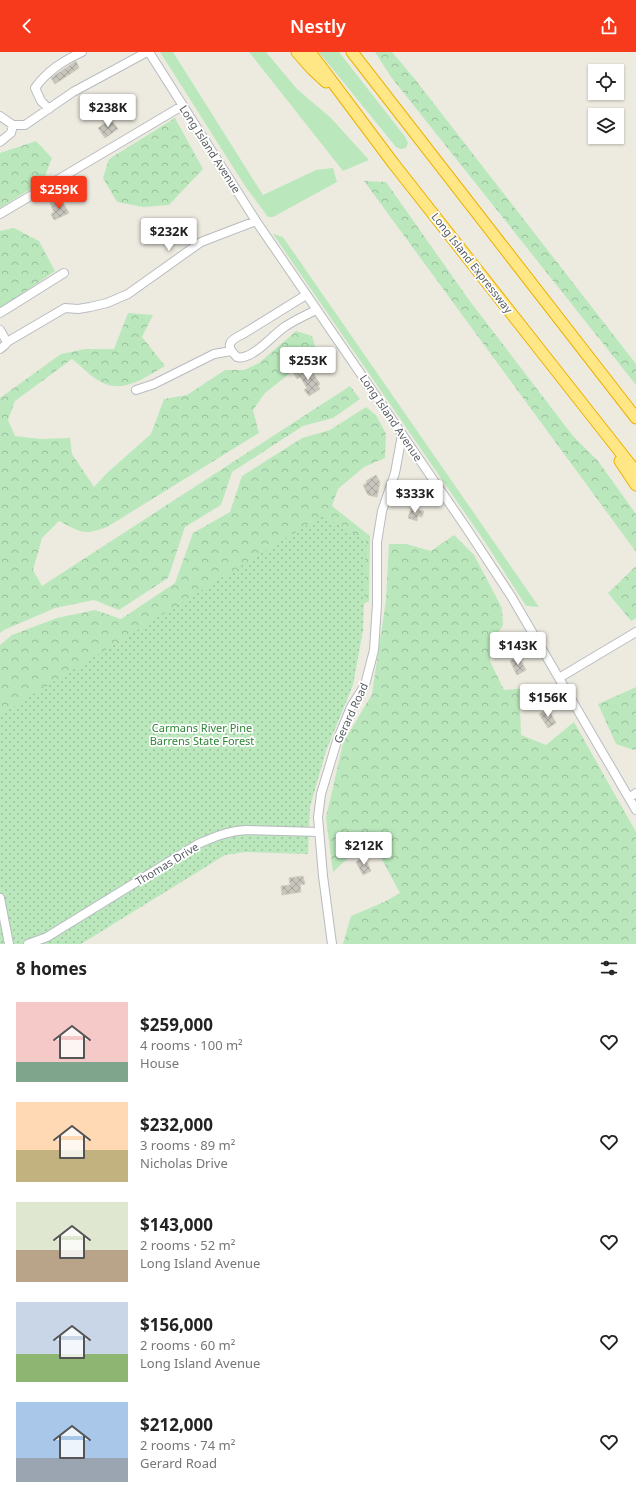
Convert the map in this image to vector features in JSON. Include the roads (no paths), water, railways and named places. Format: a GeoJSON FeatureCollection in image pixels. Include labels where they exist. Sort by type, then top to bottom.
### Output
{"type":"FeatureCollection","features":[{"type":"Feature","properties":{"kind":"highway"},"geometry":{"type":"LineString","coordinates":[[297,52],[312,69],[349,102]]}},
{"type":"Feature","properties":{"kind":"highway","name":"Long Island Expressway"},"geometry":{"type":"LineString","coordinates":[[310,52],[398,169],[636,472]]}},
{"type":"Feature","properties":{"kind":"highway"},"geometry":{"type":"LineString","coordinates":[[352,52],[636,418]]}},
{"type":"Feature","properties":{"kind":"highway"},"geometry":{"type":"LineString","coordinates":[[362,52],[422,142]]}},
{"type":"Feature","properties":{"kind":"highway"},"geometry":{"type":"LineString","coordinates":[[593,416],[636,485]]}},
{"type":"Feature","properties":{"kind":"street"},"geometry":{"type":"LineString","coordinates":[[49,109],[41,101],[35,88],[43,77],[52,70],[71,57],[82,52]]}},
{"type":"Feature","properties":{"kind":"street"},"geometry":{"type":"LineString","coordinates":[[0,116],[13,125],[25,126],[73,92],[148,52]]}},
{"type":"Feature","properties":{"kind":"street","name":"Long Island Avenue"},"geometry":{"type":"LineString","coordinates":[[148,52],[256,221],[490,562],[526,620],[559,678],[633,795],[636,810]]}},
{"type":"Feature","properties":{"kind":"street"},"geometry":{"type":"LineString","coordinates":[[0,214],[182,106]]}},
{"type":"Feature","properties":{"kind":"street"},"geometry":{"type":"LineString","coordinates":[[0,142],[11,133],[13,125]]}},
{"type":"Feature","properties":{"kind":"street"},"geometry":{"type":"LineString","coordinates":[[0,348],[7,342],[65,308],[90,307],[107,303],[128,294],[201,242],[256,221]]}},
{"type":"Feature","properties":{"kind":"street"},"geometry":{"type":"LineString","coordinates":[[0,313],[64,273]]}},
{"type":"Feature","properties":{"kind":"street"},"geometry":{"type":"LineString","coordinates":[[306,295],[233,338],[230,345],[231,351],[237,357],[244,357],[257,350],[286,326],[316,310]]}},
{"type":"Feature","properties":{"kind":"street"},"geometry":{"type":"LineString","coordinates":[[0,330],[7,342]]}},
{"type":"Feature","properties":{"kind":"street"},"geometry":{"type":"LineString","coordinates":[[136,390],[154,384],[214,354],[231,351]]}},
{"type":"Feature","properties":{"kind":"street","name":"Gerard Road"},"geometry":{"type":"LineString","coordinates":[[332,944],[325,898],[319,832],[318,817],[321,794],[337,741],[352,707],[365,685],[374,650],[377,604],[377,542],[382,511],[395,473],[402,435]]}},
{"type":"Feature","properties":{"kind":"street"},"geometry":{"type":"LineString","coordinates":[[559,678],[636,632]]}},
{"type":"Feature","properties":{"kind":"street","name":"Thomas Drive"},"geometry":{"type":"LineString","coordinates":[[28,944],[47,937],[198,844],[217,835],[237,830],[319,832]]}},
{"type":"Feature","properties":{"kind":"street"},"geometry":{"type":"LineString","coordinates":[[0,898],[9,944]]}},
{"type":"Feature","properties":{"kind":"park label","name":"Carmans River Pine Barrens State Forest"},"geometry":{"type":"Point","coordinates":[202,734]}}]}
